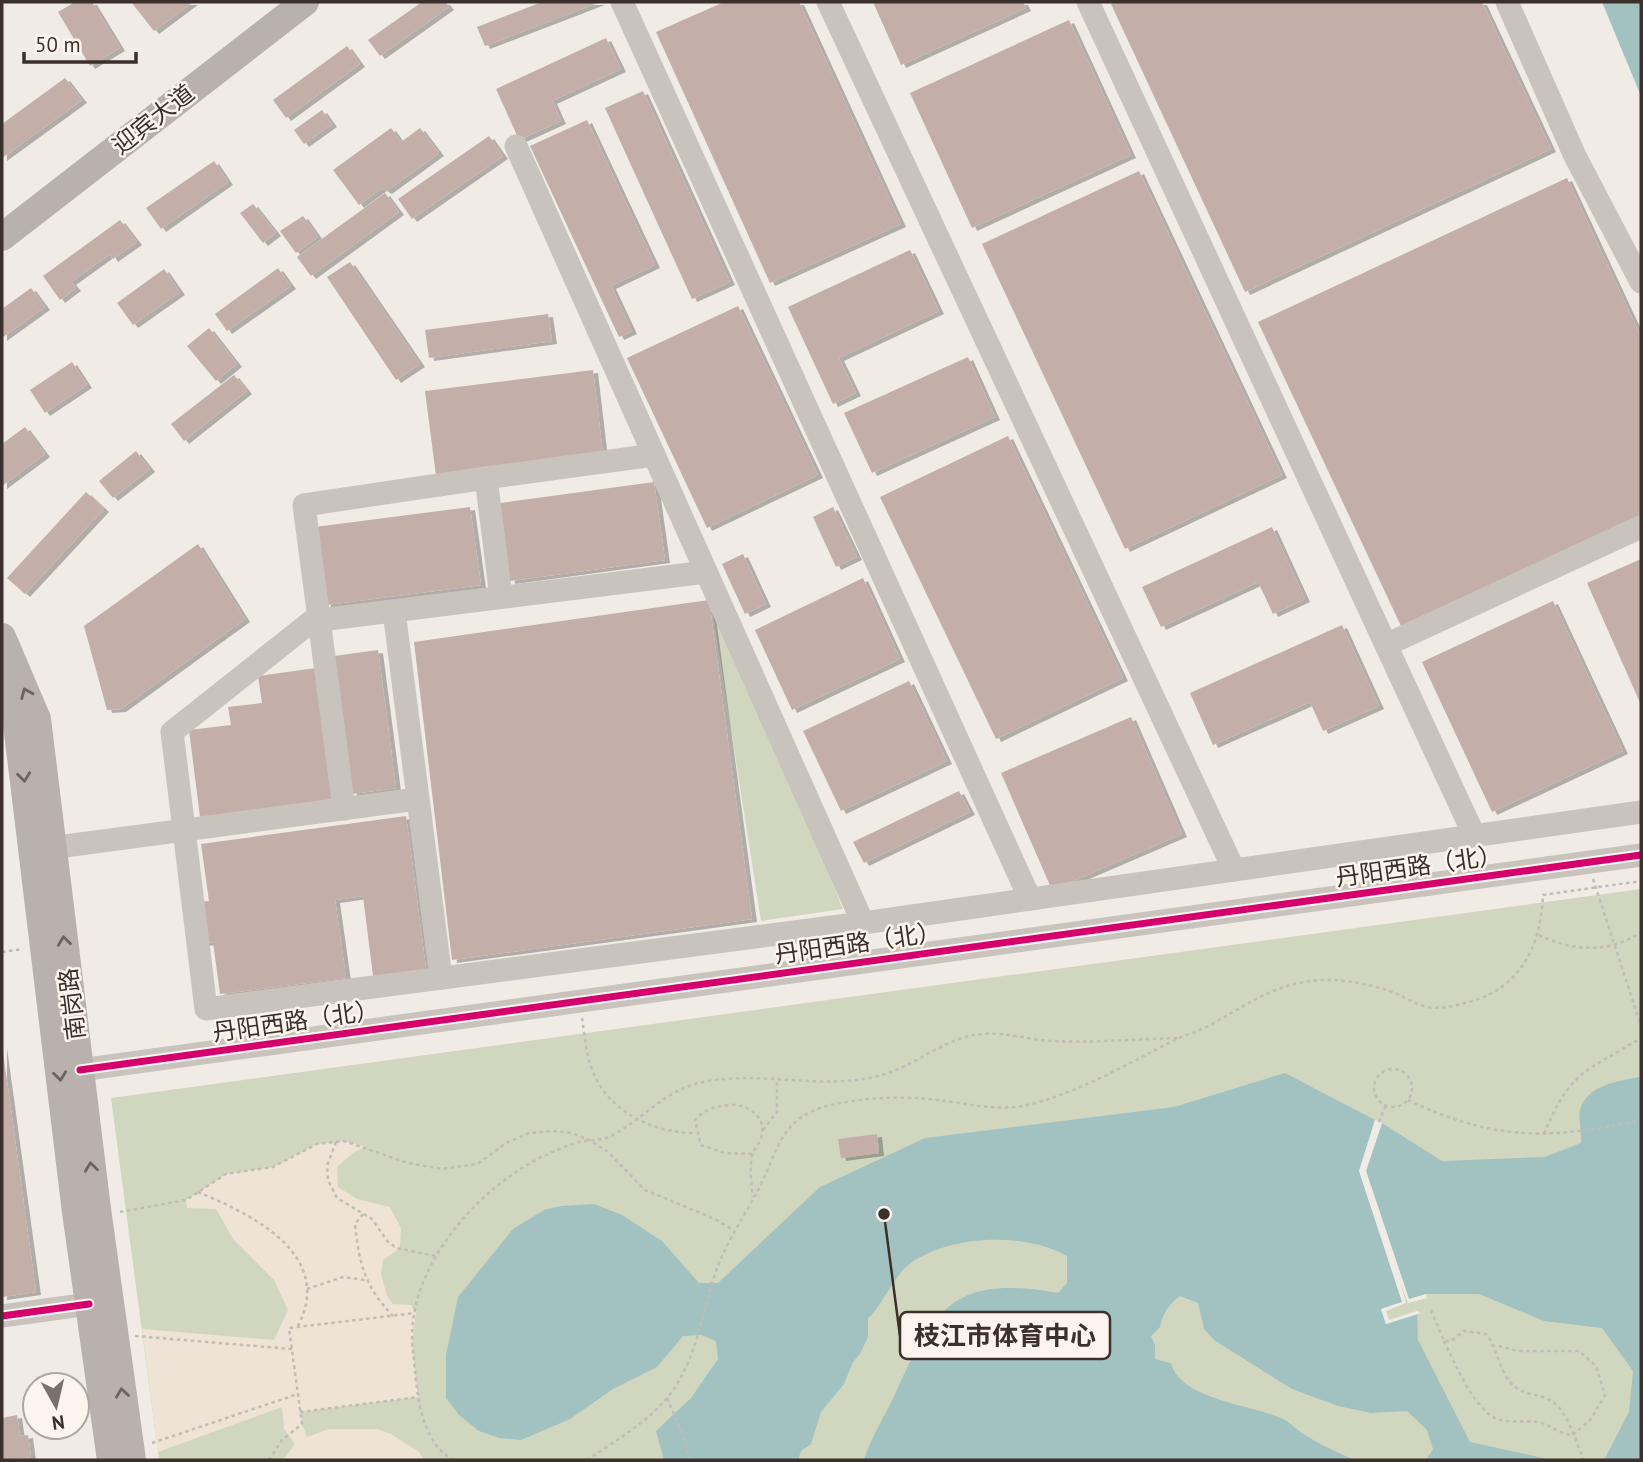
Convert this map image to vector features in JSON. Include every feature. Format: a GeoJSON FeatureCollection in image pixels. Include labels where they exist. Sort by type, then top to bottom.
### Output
{"type":"FeatureCollection","features":[{"type":"Feature","properties":{"kind":"main road","name":"迎宾大道"},"geometry":{"type":"LineString","coordinates":[[2,212],[276,2]]}},
{"type":"Feature","properties":{"kind":"main road","name":"迎宾大道"},"geometry":{"type":"LineString","coordinates":[[2,237],[304,2]]}},
{"type":"Feature","properties":{"kind":"main road","name":"南岗路"},"geometry":{"type":"LineString","coordinates":[[2,637],[37,719],[43,849],[89,1304],[125,1457]]}},
{"type":"Feature","properties":{"kind":"main road","name":"南岗路"},"geometry":{"type":"LineString","coordinates":[[2,688],[17,724],[43,849],[80,1070],[114,1334],[125,1457]]}},
{"type":"Feature","properties":{"kind":"street"},"geometry":{"type":"LineString","coordinates":[[622,2],[1030,899]]}},
{"type":"Feature","properties":{"kind":"street"},"geometry":{"type":"LineString","coordinates":[[828,2],[1234,870]]}},
{"type":"Feature","properties":{"kind":"street"},"geometry":{"type":"LineString","coordinates":[[1088,2],[1474,835]]}},
{"type":"Feature","properties":{"kind":"street"},"geometry":{"type":"LineString","coordinates":[[1507,2],[1575,156],[1641,282]]}},
{"type":"Feature","properties":{"kind":"street"},"geometry":{"type":"LineString","coordinates":[[516,146],[863,923]]}},
{"type":"Feature","properties":{"kind":"street"},"geometry":{"type":"LineString","coordinates":[[344,809],[304,505],[654,455]]}},
{"type":"Feature","properties":{"kind":"street"},"geometry":{"type":"LineString","coordinates":[[486,478],[501,597]]}},
{"type":"Feature","properties":{"kind":"street"},"geometry":{"type":"LineString","coordinates":[[1386,645],[1641,527]]}},
{"type":"Feature","properties":{"kind":"street"},"geometry":{"type":"LineString","coordinates":[[706,572],[312,621],[173,732],[206,1009],[863,923],[1641,812]]}},
{"type":"Feature","properties":{"kind":"street"},"geometry":{"type":"LineString","coordinates":[[394,611],[441,978]]}},
{"type":"Feature","properties":{"kind":"street"},"geometry":{"type":"LineString","coordinates":[[43,849],[417,799]]}},
{"type":"Feature","properties":{"kind":"street","name":"丹阳西路（北）"},"geometry":{"type":"LineString","coordinates":[[80,1070],[1641,855]]}},
{"type":"Feature","properties":{"kind":"street"},"geometry":{"type":"LineString","coordinates":[[2,1316],[89,1304]]}},
{"type":"Feature","properties":{"kind":"path"},"geometry":{"type":"LineString","coordinates":[[1587,862],[1641,1026]]}},
{"type":"Feature","properties":{"kind":"path"},"geometry":{"type":"LineString","coordinates":[[587,1460],[634,1428],[674,1390],[697,1344],[715,1275],[733,1230],[753,1197],[782,1133],[801,1118],[826,1107],[892,1098],[927,1098],[1006,1110],[1078,1088],[1122,1070],[1264,994],[1317,980],[1359,982],[1431,1007],[1477,1000],[1497,991],[1516,977],[1531,955],[1539,935],[1544,895],[1641,881]]}},
{"type":"Feature","properties":{"kind":"path"},"geometry":{"type":"LineString","coordinates":[[1539,935],[1565,946],[1599,948],[1615,945],[1641,932]]}},
{"type":"Feature","properties":{"kind":"path"},"geometry":{"type":"LineString","coordinates":[[580,1001],[593,1071],[601,1088],[636,1119],[654,1127],[696,1133]]}},
{"type":"Feature","properties":{"kind":"path"},"geometry":{"type":"LineString","coordinates":[[454,1460],[446,1456],[428,1433],[418,1397],[412,1343],[416,1313],[435,1256],[468,1212],[504,1178],[548,1154],[589,1140],[607,1138],[662,1099],[696,1083],[738,1077],[818,1083],[850,1082],[880,1076],[974,1035],[1008,1034],[1093,1043],[1180,1038]]}},
{"type":"Feature","properties":{"kind":"path"},"geometry":{"type":"LineString","coordinates":[[1544,1134],[1555,1107],[1572,1080],[1587,1068],[1641,1038]]}},
{"type":"Feature","properties":{"kind":"path"},"geometry":{"type":"LineString","coordinates":[[1386,1070],[1399,1070],[1408,1077],[1412,1088],[1408,1100],[1398,1106],[1386,1105],[1374,1091],[1377,1079],[1386,1070]]}},
{"type":"Feature","properties":{"kind":"path"},"geometry":{"type":"LineString","coordinates":[[753,1197],[752,1154],[762,1130],[776,1112],[777,1079]]}},
{"type":"Feature","properties":{"kind":"path"},"geometry":{"type":"LineString","coordinates":[[1408,1100],[1449,1119],[1490,1130],[1544,1134],[1579,1133],[1641,1120]]}},
{"type":"Feature","properties":{"kind":"path"},"geometry":{"type":"LineString","coordinates":[[752,1154],[712,1151],[701,1145],[695,1120],[717,1106],[735,1104],[751,1110],[759,1117],[762,1130]]}},
{"type":"Feature","properties":{"kind":"path"},"geometry":{"type":"LineString","coordinates":[[1379,1122],[1386,1105]]}},
{"type":"Feature","properties":{"kind":"path"},"geometry":{"type":"LineString","coordinates":[[97,1215],[171,1205],[226,1174],[273,1167],[317,1144],[355,1144],[408,1163],[442,1169],[477,1164],[508,1142],[529,1133],[572,1133],[607,1151],[645,1190],[715,1219],[733,1230]]}},
{"type":"Feature","properties":{"kind":"path"},"geometry":{"type":"LineString","coordinates":[[336,1142],[327,1166],[332,1191],[347,1205],[364,1213],[388,1242],[397,1248],[435,1256]]}},
{"type":"Feature","properties":{"kind":"path"},"geometry":{"type":"LineString","coordinates":[[198,1192],[240,1210],[267,1226],[299,1261],[307,1289],[305,1312],[298,1327]]}},
{"type":"Feature","properties":{"kind":"path"},"geometry":{"type":"LineString","coordinates":[[364,1213],[355,1224],[365,1280],[376,1299],[393,1316]]}},
{"type":"Feature","properties":{"kind":"path"},"geometry":{"type":"LineString","coordinates":[[307,1289],[343,1277],[365,1280]]}},
{"type":"Feature","properties":{"kind":"path"},"geometry":{"type":"LineString","coordinates":[[1432,1310],[1444,1341],[1460,1374],[1486,1412],[1497,1419],[1541,1422],[1558,1434],[1573,1435],[1591,1419],[1605,1395],[1596,1366],[1579,1350],[1518,1351],[1496,1345],[1486,1334],[1464,1331],[1451,1341],[1444,1341]]}},
{"type":"Feature","properties":{"kind":"path"},"geometry":{"type":"LineString","coordinates":[[268,1460],[282,1440],[302,1423],[289,1328],[416,1313]]}},
{"type":"Feature","properties":{"kind":"path"},"geometry":{"type":"LineString","coordinates":[[114,1334],[292,1349]]}},
{"type":"Feature","properties":{"kind":"path"},"geometry":{"type":"LineString","coordinates":[[1496,1345],[1498,1364],[1508,1380],[1519,1392],[1553,1402],[1584,1460]]}},
{"type":"Feature","properties":{"kind":"path"},"geometry":{"type":"LineString","coordinates":[[125,1457],[298,1394]]}},
{"type":"Feature","properties":{"kind":"path"},"geometry":{"type":"LineString","coordinates":[[300,1412],[418,1397]]}},
{"type":"Feature","properties":{"kind":"path"},"geometry":{"type":"LineString","coordinates":[[667,1397],[690,1460]]}},
{"type":"Feature","properties":{"kind":"green space"},"geometry":{"type":"Polygon","coordinates":[[[716,600],[843,909],[761,921],[711,601],[716,600]]]}},
{"type":"Feature","properties":{"kind":"green space"},"geometry":{"type":"Polygon","coordinates":[[[1641,889],[1641,1460],[159,1460],[111,1098],[1641,889]]]}},
{"type":"Feature","properties":{"kind":"shaded area"},"geometry":{"type":"Polygon","coordinates":[[[344,1141],[367,1147],[354,1152],[337,1167],[338,1187],[357,1199],[390,1207],[401,1228],[400,1248],[383,1260],[381,1274],[387,1296],[393,1304],[411,1305],[416,1313],[412,1343],[418,1397],[301,1412],[302,1424],[307,1437],[329,1429],[377,1429],[391,1434],[419,1452],[424,1460],[283,1460],[295,1444],[284,1429],[282,1407],[158,1452],[142,1329],[274,1340],[288,1310],[274,1280],[233,1239],[216,1209],[187,1208],[186,1200],[226,1174],[273,1167],[317,1144],[344,1141]]]}},
{"type":"Feature","properties":{"kind":"water"},"geometry":{"type":"Polygon","coordinates":[[[1602,2],[1641,2],[1641,96],[1602,2]]]}},
{"type":"Feature","properties":{"kind":"water"},"geometry":{"type":"Polygon","coordinates":[[[1285,1073],[1375,1120],[1359,1171],[1403,1302],[1381,1309],[1386,1324],[1417,1314],[1418,1340],[1470,1442],[1552,1460],[1426,1460],[1433,1449],[1427,1430],[1407,1411],[1371,1413],[1338,1406],[1292,1389],[1214,1340],[1204,1329],[1198,1303],[1180,1296],[1167,1309],[1160,1327],[1151,1336],[1155,1345],[1155,1359],[1171,1363],[1177,1375],[1203,1393],[1283,1419],[1311,1439],[1354,1460],[864,1460],[924,1337],[938,1317],[954,1303],[973,1293],[996,1288],[1024,1288],[1058,1293],[1067,1283],[1067,1256],[1050,1248],[1008,1240],[964,1242],[943,1248],[924,1255],[902,1271],[868,1318],[868,1337],[860,1354],[853,1362],[844,1384],[821,1412],[811,1444],[801,1451],[798,1460],[664,1460],[656,1431],[691,1398],[718,1359],[716,1341],[701,1335],[683,1336],[657,1367],[613,1389],[570,1419],[521,1440],[499,1438],[479,1431],[459,1415],[446,1398],[446,1355],[458,1297],[513,1229],[544,1210],[594,1204],[622,1215],[662,1241],[699,1283],[718,1283],[820,1187],[925,1138],[1174,1107],[1285,1073]]]}},
{"type":"Feature","properties":{"kind":"water"},"geometry":{"type":"Polygon","coordinates":[[[1641,1077],[1641,1460],[1604,1460],[1629,1412],[1633,1371],[1602,1328],[1544,1321],[1479,1294],[1426,1294],[1409,1300],[1366,1171],[1382,1123],[1442,1161],[1545,1157],[1581,1143],[1580,1110],[1589,1095],[1605,1085],[1641,1077]]]}},
{"type":"Feature","properties":{"kind":"pier"},"geometry":{"type":"Polygon","coordinates":[[[1375,1120],[1382,1123],[1366,1171],[1409,1299],[1426,1294],[1427,1298],[1408,1303],[1400,1282],[1406,1303],[1386,1311],[1389,1320],[1417,1311],[1421,1313],[1386,1324],[1381,1309],[1402,1302],[1359,1171],[1375,1120]]]}},
{"type":"Feature","properties":{"kind":"building"},"geometry":{"type":"Polygon","coordinates":[[[75,2],[92,2],[120,48],[90,66],[58,12],[75,2]]]}},
{"type":"Feature","properties":{"kind":"building"},"geometry":{"type":"Polygon","coordinates":[[[131,2],[193,2],[154,31],[131,2]]]}},
{"type":"Feature","properties":{"kind":"building"},"geometry":{"type":"Polygon","coordinates":[[[422,2],[445,2],[449,7],[380,56],[368,40],[422,2]]]}},
{"type":"Feature","properties":{"kind":"building"},"geometry":{"type":"Polygon","coordinates":[[[542,2],[600,2],[485,46],[477,27],[542,2]]]}},
{"type":"Feature","properties":{"kind":"building"},"geometry":{"type":"Polygon","coordinates":[[[724,2],[799,2],[901,224],[770,283],[656,32],[724,2]]]}},
{"type":"Feature","properties":{"kind":"building"},"geometry":{"type":"Polygon","coordinates":[[[873,2],[1023,2],[1026,8],[901,65],[873,2]]]}},
{"type":"Feature","properties":{"kind":"building"},"geometry":{"type":"Polygon","coordinates":[[[1482,2],[1551,149],[1245,292],[1111,4],[1482,2]]]}},
{"type":"Feature","properties":{"kind":"building"},"geometry":{"type":"Polygon","coordinates":[[[1069,20],[1131,155],[972,228],[910,93],[1069,20]]]}},
{"type":"Feature","properties":{"kind":"building"},"geometry":{"type":"Polygon","coordinates":[[[606,38],[621,69],[552,101],[561,121],[519,140],[496,89],[606,38]]]}},
{"type":"Feature","properties":{"kind":"building"},"geometry":{"type":"Polygon","coordinates":[[[347,46],[360,64],[286,118],[273,100],[347,46]]]}},
{"type":"Feature","properties":{"kind":"building"},"geometry":{"type":"Polygon","coordinates":[[[65,78],[82,100],[2,158],[2,124],[65,78]]]}},
{"type":"Feature","properties":{"kind":"building"},"geometry":{"type":"Polygon","coordinates":[[[643,91],[730,282],[692,299],[605,108],[643,91]]]}},
{"type":"Feature","properties":{"kind":"building"},"geometry":{"type":"Polygon","coordinates":[[[322,110],[332,124],[304,144],[294,130],[322,110]]]}},
{"type":"Feature","properties":{"kind":"building"},"geometry":{"type":"Polygon","coordinates":[[[587,120],[655,265],[611,286],[632,331],[619,337],[530,146],[587,120]]]}},
{"type":"Feature","properties":{"kind":"building"},"geometry":{"type":"Polygon","coordinates":[[[391,128],[401,142],[420,128],[439,153],[387,191],[382,188],[359,205],[333,170],[391,128]]]}},
{"type":"Feature","properties":{"kind":"building"},"geometry":{"type":"Polygon","coordinates":[[[489,136],[503,156],[412,219],[398,199],[489,136]]]}},
{"type":"Feature","properties":{"kind":"building"},"geometry":{"type":"Polygon","coordinates":[[[214,161],[228,182],[161,229],[146,208],[214,161]]]}},
{"type":"Feature","properties":{"kind":"building"},"geometry":{"type":"Polygon","coordinates":[[[1139,171],[1282,475],[1125,549],[982,244],[1139,171]]]}},
{"type":"Feature","properties":{"kind":"building"},"geometry":{"type":"Polygon","coordinates":[[[1567,178],[1641,337],[1641,514],[1401,626],[1258,322],[1567,178]]]}},
{"type":"Feature","properties":{"kind":"building"},"geometry":{"type":"Polygon","coordinates":[[[385,193],[399,212],[311,276],[297,257],[385,193]]]}},
{"type":"Feature","properties":{"kind":"building"},"geometry":{"type":"Polygon","coordinates":[[[253,204],[276,233],[263,243],[240,213],[253,204]]]}},
{"type":"Feature","properties":{"kind":"building"},"geometry":{"type":"Polygon","coordinates":[[[303,216],[318,237],[296,253],[280,231],[303,216]]]}},
{"type":"Feature","properties":{"kind":"building"},"geometry":{"type":"Polygon","coordinates":[[[120,220],[137,242],[113,259],[110,254],[71,282],[76,288],[60,300],[43,276],[120,220]]]}},
{"type":"Feature","properties":{"kind":"building"},"geometry":{"type":"Polygon","coordinates":[[[910,250],[939,311],[839,358],[856,393],[833,404],[788,307],[910,250]]]}},
{"type":"Feature","properties":{"kind":"building"},"geometry":{"type":"Polygon","coordinates":[[[350,262],[420,364],[396,380],[327,277],[350,262]]]}},
{"type":"Feature","properties":{"kind":"building"},"geometry":{"type":"Polygon","coordinates":[[[278,268],[291,286],[227,331],[215,314],[278,268]]]}},
{"type":"Feature","properties":{"kind":"building"},"geometry":{"type":"Polygon","coordinates":[[[164,269],[180,292],[133,325],[117,303],[164,269]]]}},
{"type":"Feature","properties":{"kind":"building"},"geometry":{"type":"Polygon","coordinates":[[[31,288],[45,307],[2,338],[2,309],[31,288]]]}},
{"type":"Feature","properties":{"kind":"building"},"geometry":{"type":"Polygon","coordinates":[[[738,306],[818,475],[707,528],[627,358],[738,306]]]}},
{"type":"Feature","properties":{"kind":"building"},"geometry":{"type":"Polygon","coordinates":[[[548,314],[552,341],[429,358],[425,330],[548,314]]]}},
{"type":"Feature","properties":{"kind":"building"},"geometry":{"type":"Polygon","coordinates":[[[209,328],[237,364],[216,381],[187,346],[209,328]]]}},
{"type":"Feature","properties":{"kind":"building"},"geometry":{"type":"Polygon","coordinates":[[[968,357],[995,417],[872,473],[844,413],[968,357]]]}},
{"type":"Feature","properties":{"kind":"building"},"geometry":{"type":"Polygon","coordinates":[[[72,362],[87,385],[45,413],[30,390],[72,362]]]}},
{"type":"Feature","properties":{"kind":"building"},"geometry":{"type":"Polygon","coordinates":[[[593,370],[603,455],[436,476],[425,391],[593,370]]]}},
{"type":"Feature","properties":{"kind":"building"},"geometry":{"type":"Polygon","coordinates":[[[234,375],[247,391],[184,441],[171,424],[234,375]]]}},
{"type":"Feature","properties":{"kind":"building"},"geometry":{"type":"Polygon","coordinates":[[[25,427],[45,454],[2,486],[2,444],[25,427]]]}},
{"type":"Feature","properties":{"kind":"building"},"geometry":{"type":"Polygon","coordinates":[[[1008,436],[1123,678],[996,739],[880,497],[1008,436]]]}},
{"type":"Feature","properties":{"kind":"building"},"geometry":{"type":"Polygon","coordinates":[[[136,451],[150,469],[113,498],[99,481],[136,451]]]}},
{"type":"Feature","properties":{"kind":"building"},"geometry":{"type":"Polygon","coordinates":[[[654,482],[665,560],[510,581],[500,503],[654,482]]]}},
{"type":"Feature","properties":{"kind":"building"},"geometry":{"type":"Polygon","coordinates":[[[86,492],[104,509],[25,594],[7,578],[86,492]]]}},
{"type":"Feature","properties":{"kind":"building"},"geometry":{"type":"Polygon","coordinates":[[[470,507],[481,585],[326,605],[315,527],[470,507]]]}},
{"type":"Feature","properties":{"kind":"building"},"geometry":{"type":"Polygon","coordinates":[[[833,507],[857,557],[836,567],[813,517],[833,507]]]}},
{"type":"Feature","properties":{"kind":"building"},"geometry":{"type":"Polygon","coordinates":[[[1272,527],[1305,599],[1273,614],[1258,582],[1161,627],[1142,587],[1272,527]]]}},
{"type":"Feature","properties":{"kind":"building"},"geometry":{"type":"Polygon","coordinates":[[[198,544],[245,619],[121,709],[107,710],[84,626],[198,544]]]}},
{"type":"Feature","properties":{"kind":"building"},"geometry":{"type":"Polygon","coordinates":[[[743,554],[766,604],[745,614],[722,564],[743,554]]]}},
{"type":"Feature","properties":{"kind":"building"},"geometry":{"type":"Polygon","coordinates":[[[1641,559],[1641,705],[1587,583],[1641,559]]]}},
{"type":"Feature","properties":{"kind":"building"},"geometry":{"type":"Polygon","coordinates":[[[863,578],[900,659],[792,710],[755,630],[863,578]]]}},
{"type":"Feature","properties":{"kind":"building"},"geometry":{"type":"Polygon","coordinates":[[[709,600],[752,919],[452,960],[414,642],[709,600]]]}},
{"type":"Feature","properties":{"kind":"building"},"geometry":{"type":"Polygon","coordinates":[[[1553,601],[1623,751],[1492,812],[1422,662],[1553,601]]]}},
{"type":"Feature","properties":{"kind":"building"},"geometry":{"type":"Polygon","coordinates":[[[1342,625],[1379,706],[1323,731],[1310,702],[1213,745],[1190,693],[1342,625]]]}},
{"type":"Feature","properties":{"kind":"building"},"geometry":{"type":"Polygon","coordinates":[[[378,650],[396,788],[352,794],[334,656],[378,650]]]}},
{"type":"Feature","properties":{"kind":"building"},"geometry":{"type":"Polygon","coordinates":[[[316,668],[333,799],[200,817],[189,730],[231,725],[228,707],[262,703],[258,676],[316,668]]]}},
{"type":"Feature","properties":{"kind":"building"},"geometry":{"type":"Polygon","coordinates":[[[909,681],[947,761],[841,811],[803,731],[909,681]]]}},
{"type":"Feature","properties":{"kind":"building"},"geometry":{"type":"Polygon","coordinates":[[[1131,717],[1182,834],[1052,890],[1001,773],[1131,717]]]}},
{"type":"Feature","properties":{"kind":"building"},"geometry":{"type":"Polygon","coordinates":[[[959,791],[970,812],[864,863],[853,842],[959,791]]]}},
{"type":"Feature","properties":{"kind":"building"},"geometry":{"type":"Polygon","coordinates":[[[406,816],[426,969],[373,976],[363,896],[335,900],[346,978],[220,994],[213,942],[203,943],[198,902],[209,901],[201,844],[406,816]]]}},
{"type":"Feature","properties":{"kind":"building"},"geometry":{"type":"Polygon","coordinates":[[[2,1045],[36,1292],[2,1297],[2,1045]]]}},
{"type":"Feature","properties":{"kind":"building"},"geometry":{"type":"Polygon","coordinates":[[[877,1134],[879,1153],[841,1158],[838,1139],[877,1134]]]}},
{"type":"Feature","properties":{"kind":"building"},"geometry":{"type":"Polygon","coordinates":[[[17,1415],[21,1441],[29,1441],[31,1457],[2,1460],[2,1418],[17,1415]]]}},
{"type":"Feature","properties":{"kind":"cycle path"},"geometry":{"type":"LineString","coordinates":[[80,1070],[1641,855]]}},
{"type":"Feature","properties":{"kind":"cycle path"},"geometry":{"type":"LineString","coordinates":[[2,1316],[89,1304]]}},
{"type":"Feature","properties":{"kind":"place","name":"枝江市体育中心"},"geometry":{"type":"Point","coordinates":[884,1214]}}]}
